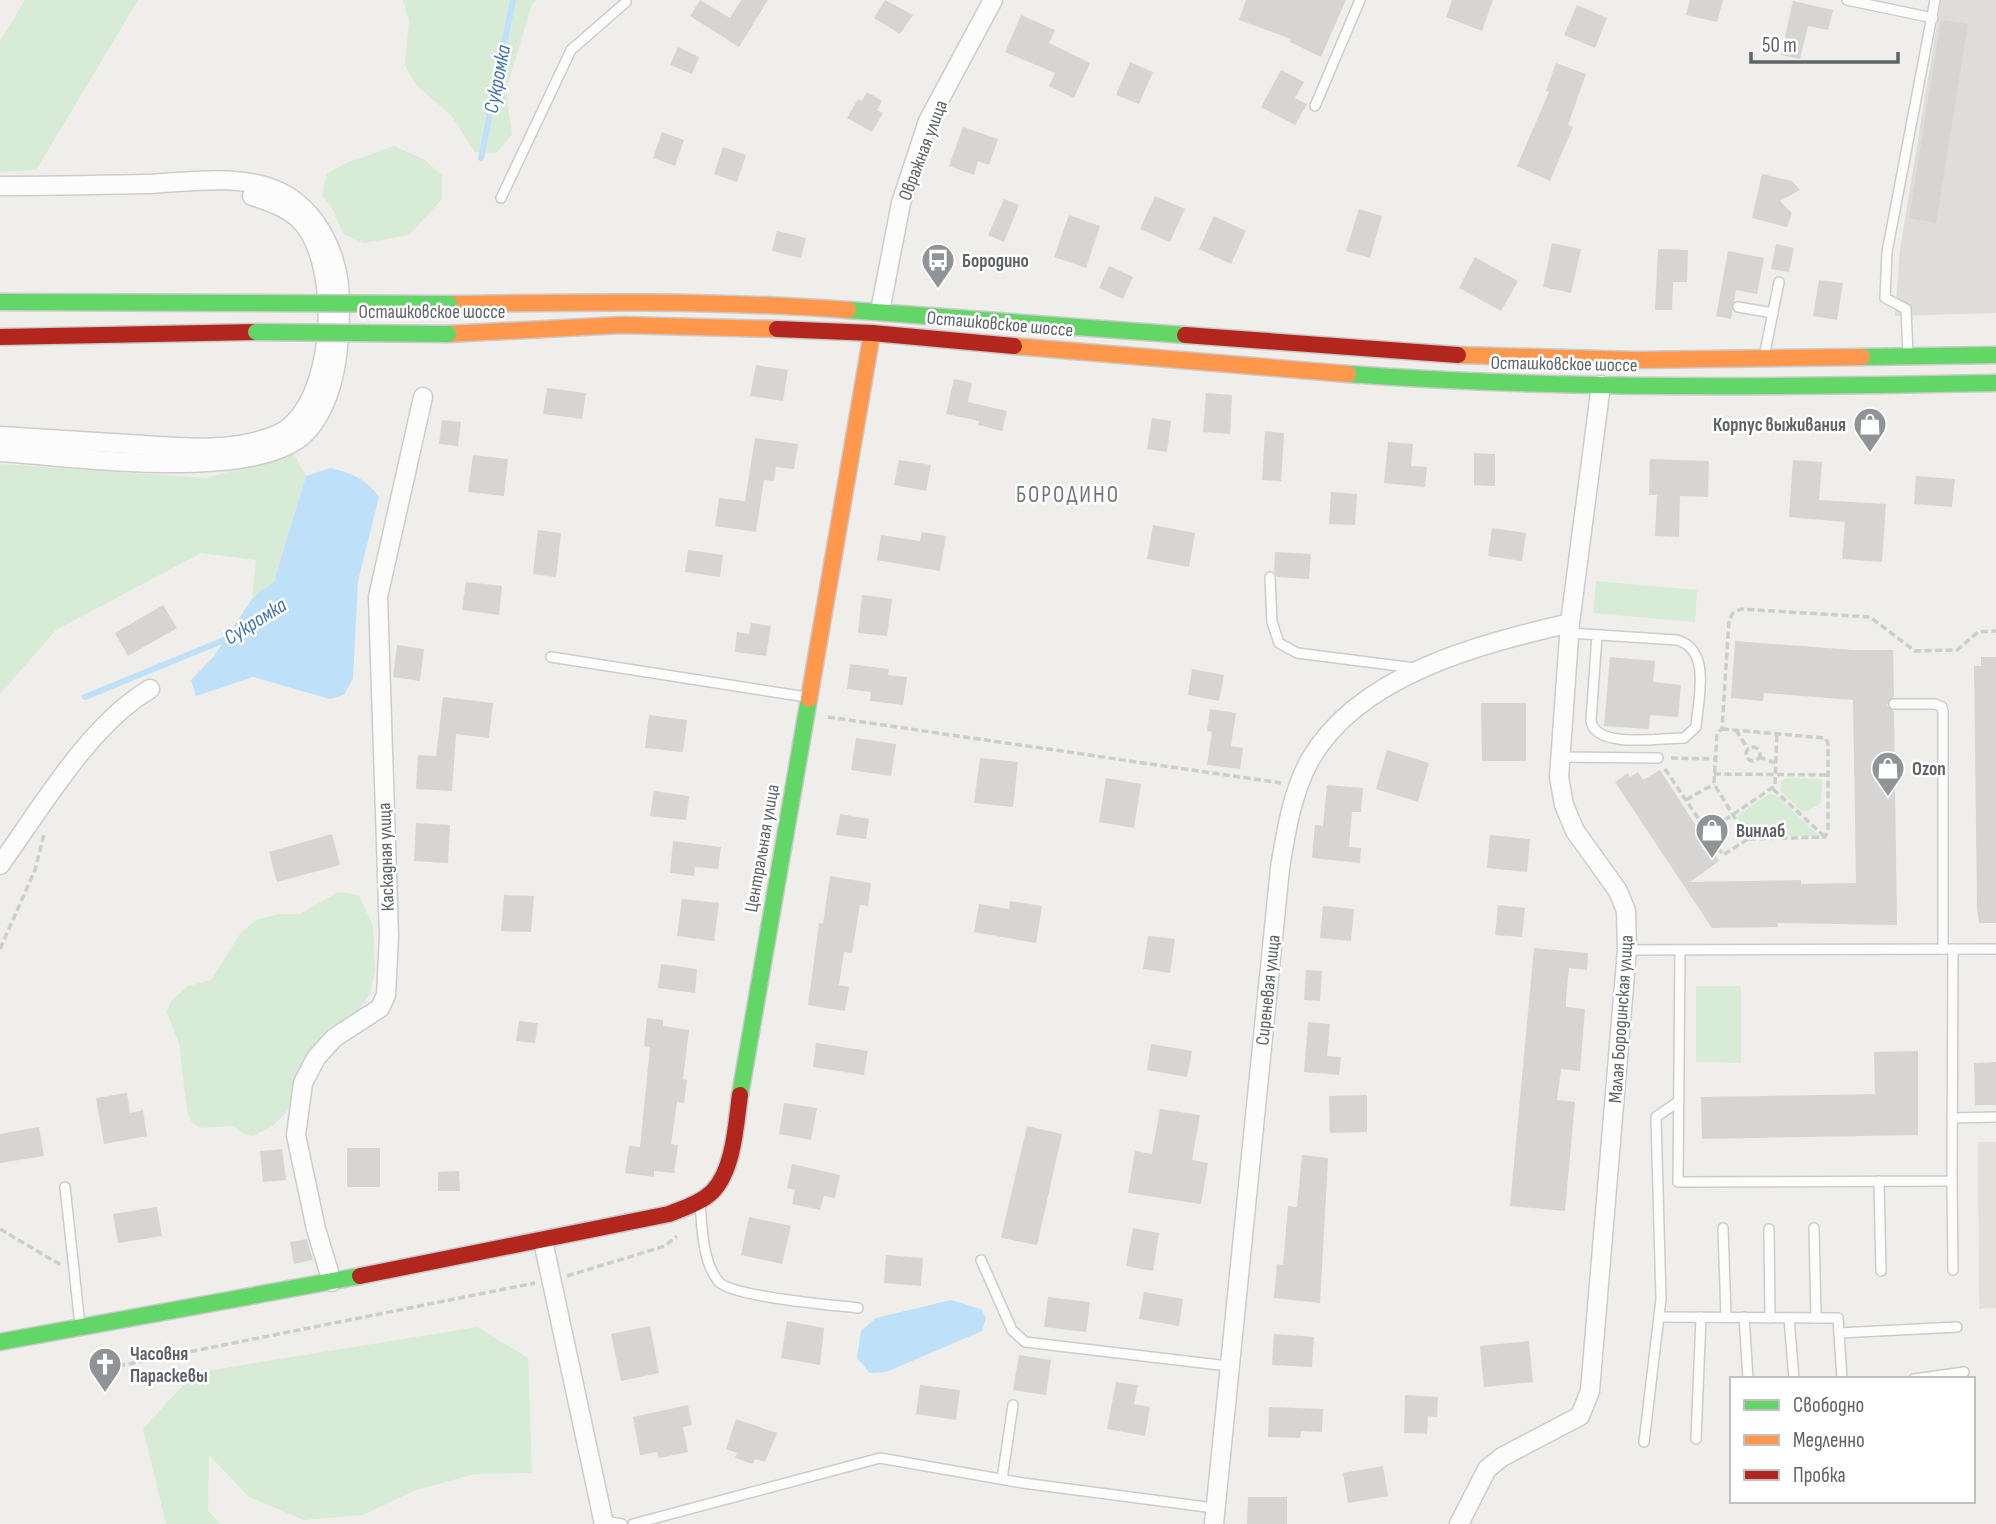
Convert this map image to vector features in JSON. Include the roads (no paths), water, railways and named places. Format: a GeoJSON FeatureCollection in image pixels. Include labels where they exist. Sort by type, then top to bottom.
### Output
{"type":"FeatureCollection","features":[{"type":"Feature","properties":{"kind":"main road","name":"Осташковское шоссе"},"geometry":{"type":"LineString","coordinates":[[0,302],[760,303],[1447,355],[1636,360],[1996,355]]}},
{"type":"Feature","properties":{"kind":"main road","name":"Осташковское шоссе"},"geometry":{"type":"LineString","coordinates":[[0,337],[256,332],[448,334],[622,325],[872,333],[1251,367],[1444,381],[1772,387],[1996,383]]}},
{"type":"Feature","properties":{"kind":"main road","name":"Центральная улица"},"geometry":{"type":"LineString","coordinates":[[0,1342],[332,1282],[701,1208],[715,1189],[726,1165],[734,1132],[872,333]]}},
{"type":"Feature","properties":{"kind":"street","name":"Овражная улица"},"geometry":{"type":"LineString","coordinates":[[880,311],[901,203],[928,121],[993,0]]}},
{"type":"Feature","properties":{"kind":"street"},"geometry":{"type":"LineString","coordinates":[[0,186],[240,181],[279,192],[310,212],[330,246],[340,293],[340,341],[330,388],[309,430],[287,446],[264,455],[209,464],[0,453]]}},
{"type":"Feature","properties":{"kind":"street"},"geometry":{"type":"LineString","coordinates":[[0,198],[242,193],[273,202],[300,220],[317,249],[326,293],[326,340],[318,384],[309,405],[296,423],[278,434],[258,441],[205,448],[0,436]]}},
{"type":"Feature","properties":{"kind":"street","name":"Малая Бородинская улица"},"geometry":{"type":"LineString","coordinates":[[1459,1524],[1487,1469],[1502,1457],[1569,1424],[1580,1416],[1586,1405],[1627,950],[1626,911],[1618,891],[1575,831],[1568,814],[1559,757],[1569,628],[1601,385]]}},
{"type":"Feature","properties":{"kind":"street","name":"Каскадная улица"},"geometry":{"type":"LineString","coordinates":[[332,1282],[316,1229],[296,1135],[303,1083],[316,1058],[334,1038],[380,1007],[386,995],[388,936],[378,597],[423,397]]}},
{"type":"Feature","properties":{"kind":"street","name":"Сиреневая улица"},"geometry":{"type":"LineString","coordinates":[[1214,1516],[1280,868],[1299,786],[1309,761],[1325,738],[1349,715],[1390,685],[1472,647],[1569,628]]}},
{"type":"Feature","properties":{"kind":"street"},"geometry":{"type":"LineString","coordinates":[[0,865],[95,734],[128,702],[150,689]]}},
{"type":"Feature","properties":{"kind":"street"},"geometry":{"type":"LineString","coordinates":[[543,1241],[603,1523]]}},
{"type":"Feature","properties":{"kind":"lane"},"geometry":{"type":"LineString","coordinates":[[1315,106],[1360,0]]}},
{"type":"Feature","properties":{"kind":"lane"},"geometry":{"type":"LineString","coordinates":[[1847,0],[1933,18]]}},
{"type":"Feature","properties":{"kind":"lane"},"geometry":{"type":"LineString","coordinates":[[1908,356],[1906,309],[1885,298],[1887,252],[1935,0]]}},
{"type":"Feature","properties":{"kind":"lane"},"geometry":{"type":"LineString","coordinates":[[501,198],[571,50],[626,2]]}},
{"type":"Feature","properties":{"kind":"lane"},"geometry":{"type":"LineString","coordinates":[[1764,359],[1779,282]]}},
{"type":"Feature","properties":{"kind":"lane"},"geometry":{"type":"LineString","coordinates":[[1738,307],[1773,313]]}},
{"type":"Feature","properties":{"kind":"lane"},"geometry":{"type":"LineString","coordinates":[[1270,577],[1272,622],[1279,643],[1297,653],[1424,669]]}},
{"type":"Feature","properties":{"kind":"lane"},"geometry":{"type":"LineString","coordinates":[[1569,628],[1597,635],[1677,639],[1689,645],[1700,664],[1696,727],[1691,735],[1684,738],[1610,739],[1595,731],[1591,721],[1597,635]]}},
{"type":"Feature","properties":{"kind":"lane"},"geometry":{"type":"LineString","coordinates":[[551,657],[806,706]]}},
{"type":"Feature","properties":{"kind":"lane"},"geometry":{"type":"LineString","coordinates":[[1894,704],[1935,704],[1941,707],[1943,712],[1953,1270]]}},
{"type":"Feature","properties":{"kind":"lane"},"geometry":{"type":"LineString","coordinates":[[1559,757],[1658,758]]}},
{"type":"Feature","properties":{"kind":"lane"},"geometry":{"type":"LineString","coordinates":[[1627,950],[1996,949]]}},
{"type":"Feature","properties":{"kind":"lane"},"geometry":{"type":"LineString","coordinates":[[1680,950],[1678,1182],[1952,1181]]}},
{"type":"Feature","properties":{"kind":"lane"},"geometry":{"type":"LineString","coordinates":[[1644,1443],[1659,1317],[1656,1117],[1679,1101]]}},
{"type":"Feature","properties":{"kind":"lane"},"geometry":{"type":"LineString","coordinates":[[1952,1118],[1996,1117]]}},
{"type":"Feature","properties":{"kind":"lane"},"geometry":{"type":"LineString","coordinates":[[1880,1181],[1881,1271]]}},
{"type":"Feature","properties":{"kind":"lane"},"geometry":{"type":"LineString","coordinates":[[65,1187],[81,1327]]}},
{"type":"Feature","properties":{"kind":"lane"},"geometry":{"type":"LineString","coordinates":[[701,1208],[706,1253],[719,1282],[739,1292],[858,1308]]}},
{"type":"Feature","properties":{"kind":"lane"},"geometry":{"type":"LineString","coordinates":[[1723,1228],[1726,1317]]}},
{"type":"Feature","properties":{"kind":"lane"},"geometry":{"type":"LineString","coordinates":[[1814,1228],[1816,1318]]}},
{"type":"Feature","properties":{"kind":"lane"},"geometry":{"type":"LineString","coordinates":[[1769,1229],[1770,1318]]}},
{"type":"Feature","properties":{"kind":"lane"},"geometry":{"type":"LineString","coordinates":[[981,1260],[1012,1330],[1025,1342],[1228,1366]]}},
{"type":"Feature","properties":{"kind":"lane"},"geometry":{"type":"LineString","coordinates":[[1659,1317],[1838,1318],[1842,1377]]}},
{"type":"Feature","properties":{"kind":"lane"},"geometry":{"type":"LineString","coordinates":[[1696,1439],[1701,1317]]}},
{"type":"Feature","properties":{"kind":"lane"},"geometry":{"type":"LineString","coordinates":[[1744,1318],[1748,1377]]}},
{"type":"Feature","properties":{"kind":"lane"},"geometry":{"type":"LineString","coordinates":[[1789,1318],[1794,1377]]}},
{"type":"Feature","properties":{"kind":"lane"},"geometry":{"type":"LineString","coordinates":[[1839,1333],[1957,1327]]}},
{"type":"Feature","properties":{"kind":"lane"},"geometry":{"type":"LineString","coordinates":[[1928,1377],[1964,1372]]}},
{"type":"Feature","properties":{"kind":"lane"},"geometry":{"type":"LineString","coordinates":[[1002,1479],[1013,1405]]}},
{"type":"Feature","properties":{"kind":"lane"},"geometry":{"type":"LineString","coordinates":[[633,1524],[880,1458],[1214,1516]]}},
{"type":"Feature","properties":{"kind":"lane"},"geometry":{"type":"LineString","coordinates":[[603,1523],[622,1524]]}},
{"type":"Feature","properties":{"kind":"water"},"geometry":{"type":"Polygon","coordinates":[[[330,468],[357,477],[369,485],[379,497],[358,581],[353,679],[344,695],[330,699],[253,677],[196,696],[191,680],[214,656],[252,599],[274,581],[306,476],[330,468]]]}},
{"type":"Feature","properties":{"kind":"water"},"geometry":{"type":"Polygon","coordinates":[[[951,1300],[981,1309],[986,1318],[982,1331],[886,1372],[870,1373],[857,1358],[861,1331],[876,1318],[951,1300]]]}},
{"type":"Feature","properties":{"kind":"waterway","name":"Сукромка"},"geometry":{"type":"LineString","coordinates":[[481,158],[513,0]]}},
{"type":"Feature","properties":{"kind":"waterway","name":"Сукромка"},"geometry":{"type":"LineString","coordinates":[[85,697],[229,638]]}},
{"type":"Feature","properties":{"kind":"place","name":"Бородино"},"geometry":{"type":"Point","coordinates":[938,290]}},
{"type":"Feature","properties":{"kind":"place","name":"Корпус выживания"},"geometry":{"type":"Point","coordinates":[1870,454]}},
{"type":"Feature","properties":{"kind":"place","name":"Ozon"},"geometry":{"type":"Point","coordinates":[1888,798]}},
{"type":"Feature","properties":{"kind":"place","name":"Винлаб"},"geometry":{"type":"Point","coordinates":[1712,860]}},
{"type":"Feature","properties":{"kind":"place","name":"Часовня Параскевы"},"geometry":{"type":"Point","coordinates":[105,1394]}},
{"type":"Feature","properties":{"kind":"district","name":"БОРОДИНО"},"geometry":{"type":"Point","coordinates":[1068,494]}}]}
